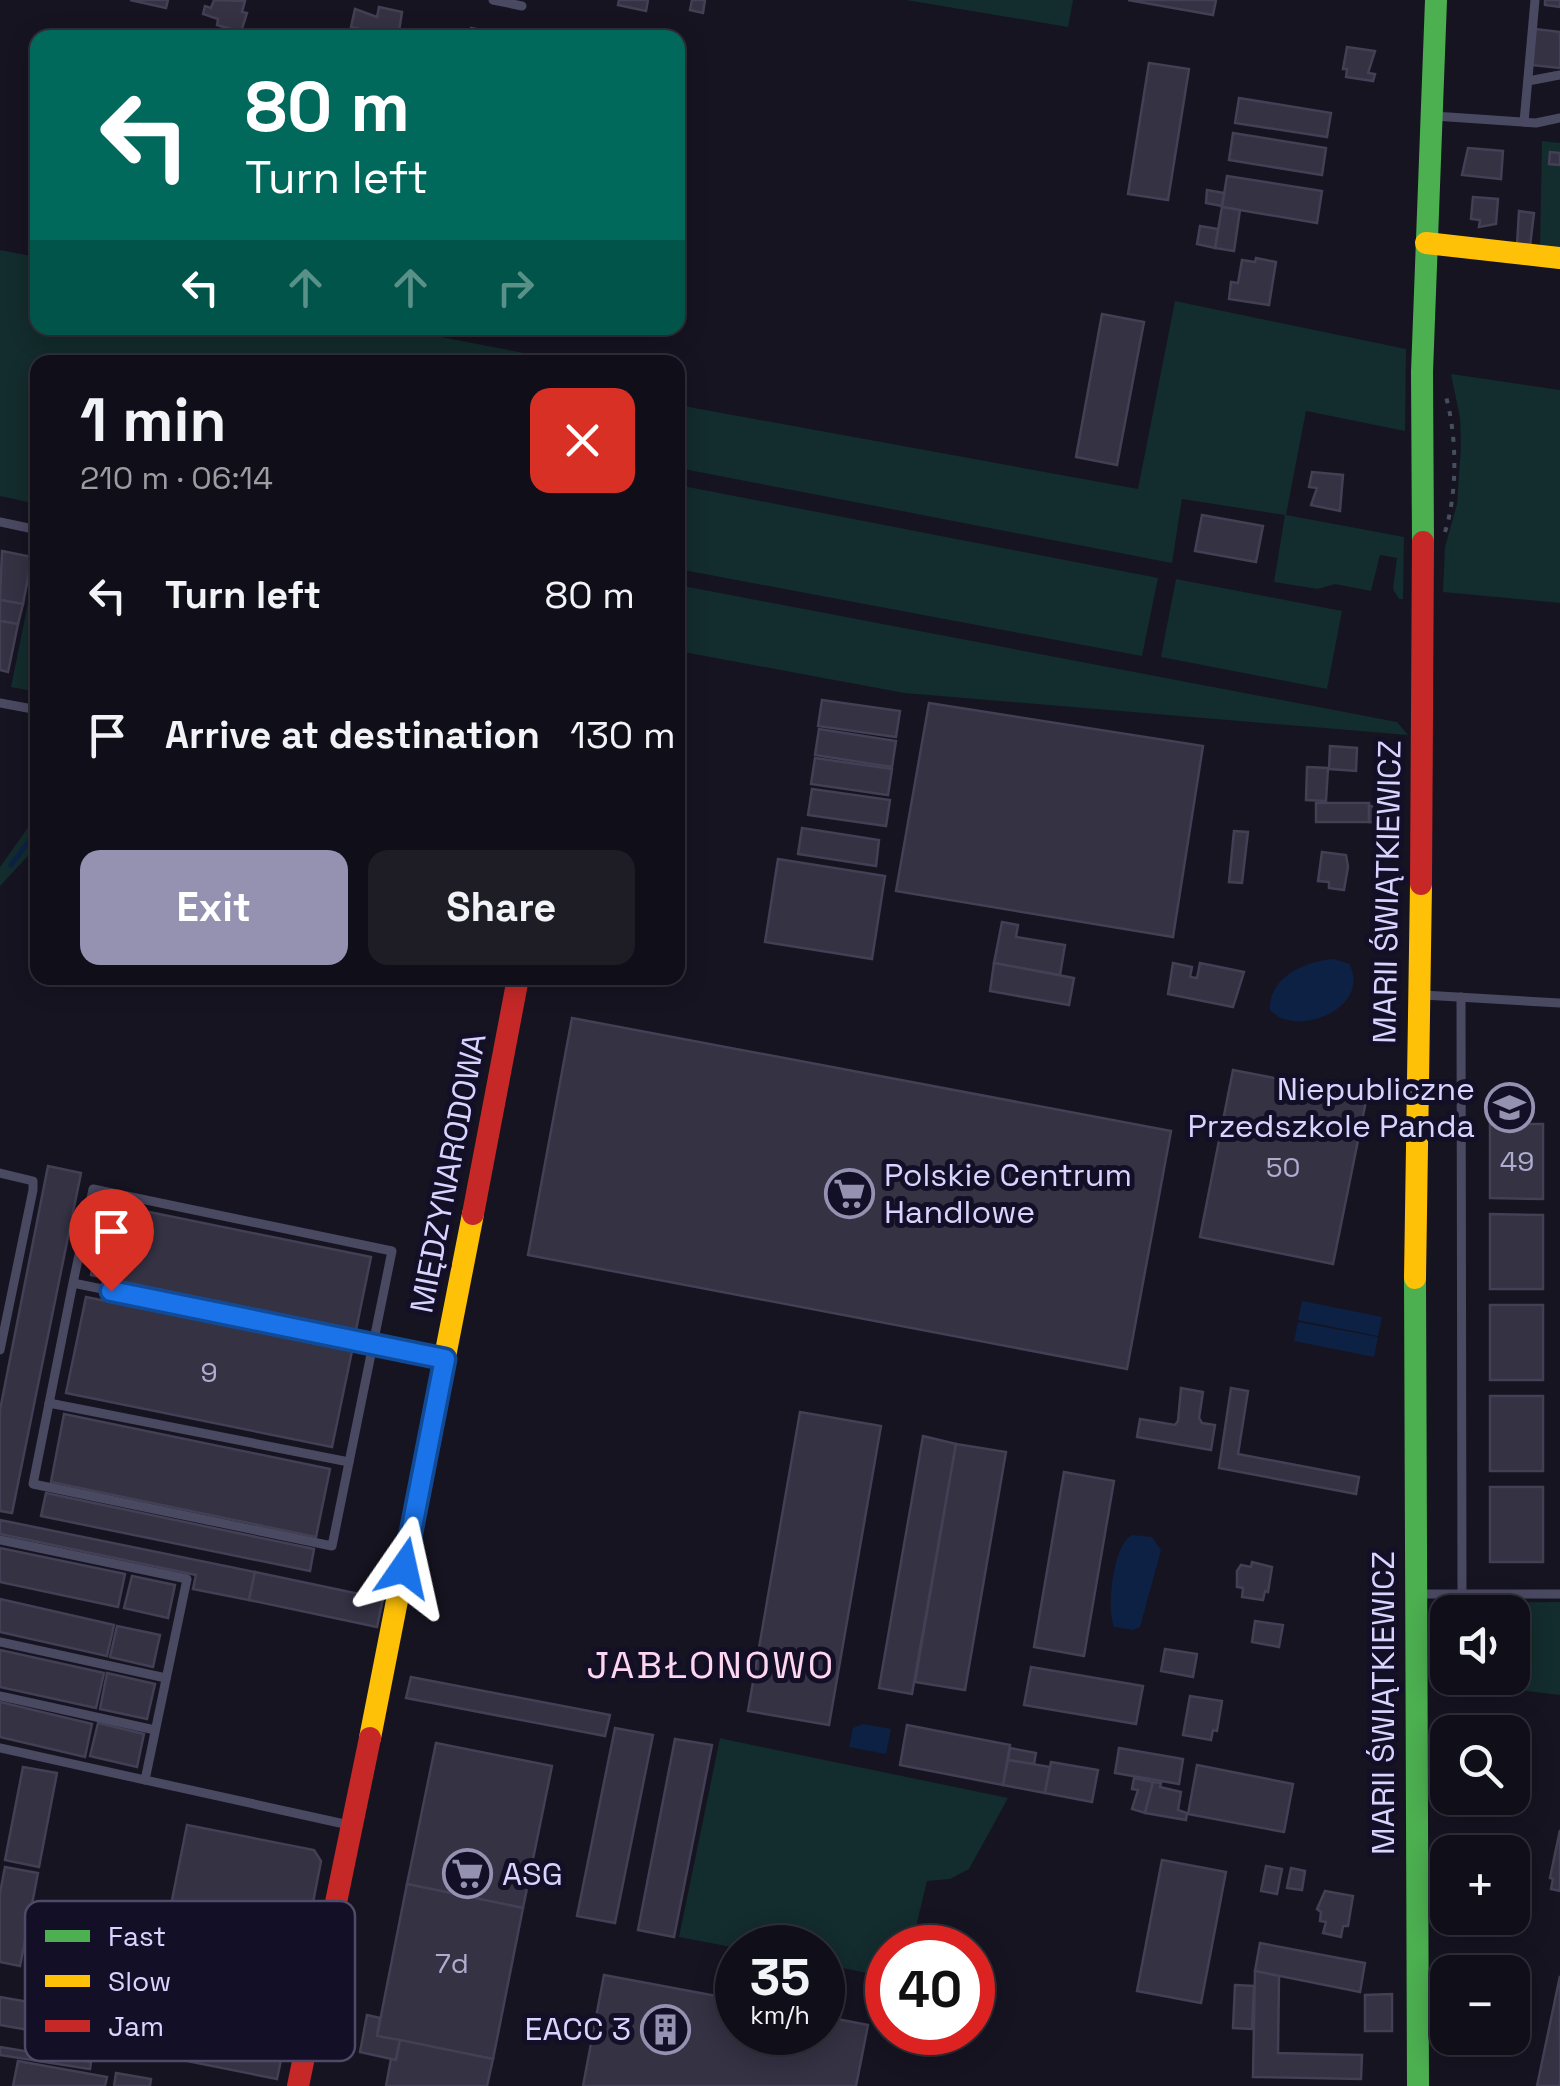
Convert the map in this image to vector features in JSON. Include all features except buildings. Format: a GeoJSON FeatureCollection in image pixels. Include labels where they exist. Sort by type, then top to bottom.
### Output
{"type":"FeatureCollection","features":[{"type":"Feature","properties":{"kind":"street","name":"MARII ŚWIĄTKIEWICZ"},"geometry":{"type":"LineString","coordinates":[[1418,2086],[1414,1225],[1424,716],[1422,372],[1436,0]]}},
{"type":"Feature","properties":{"kind":"street"},"geometry":{"type":"LineString","coordinates":[[1426,243],[1560,258]]}},
{"type":"Feature","properties":{"kind":"street","name":"MIĘDZYNARODOWA"},"geometry":{"type":"LineString","coordinates":[[336,1901],[517,985]]}},
{"type":"Feature","properties":{"kind":"street","name":"MIĘDZYNARODOWA"},"geometry":{"type":"LineString","coordinates":[[298,2086],[303,2061]]}},
{"type":"Feature","properties":{"kind":"lane"},"geometry":{"type":"LineString","coordinates":[[493,0],[522,6]]}},
{"type":"Feature","properties":{"kind":"lane"},"geometry":{"type":"LineString","coordinates":[[1524,122],[1535,0]]}},
{"type":"Feature","properties":{"kind":"lane"},"geometry":{"type":"LineString","coordinates":[[1528,81],[1560,75]]}},
{"type":"Feature","properties":{"kind":"lane"},"geometry":{"type":"LineString","coordinates":[[1432,116],[1524,122],[1560,118]]}},
{"type":"Feature","properties":{"kind":"lane"},"geometry":{"type":"LineString","coordinates":[[0,522],[30,528]]}},
{"type":"Feature","properties":{"kind":"lane"},"geometry":{"type":"LineString","coordinates":[[0,703],[30,709]]}},
{"type":"Feature","properties":{"kind":"lane"},"geometry":{"type":"LineString","coordinates":[[1418,995],[1560,1003]]}},
{"type":"Feature","properties":{"kind":"lane"},"geometry":{"type":"LineString","coordinates":[[1462,997],[1462,1594]]}},
{"type":"Feature","properties":{"kind":"lane"},"geometry":{"type":"LineString","coordinates":[[0,1173],[33,1181],[33,1190],[0,1350]]}},
{"type":"Feature","properties":{"kind":"lane"},"geometry":{"type":"LineString","coordinates":[[93,1189],[392,1252],[332,1546],[33,1484],[74,1283],[93,1189]]}},
{"type":"Feature","properties":{"kind":"lane"},"geometry":{"type":"LineString","coordinates":[[74,1283],[445,1359]]}},
{"type":"Feature","properties":{"kind":"lane"},"geometry":{"type":"LineString","coordinates":[[50,1403],[349,1462]]}},
{"type":"Feature","properties":{"kind":"lane"},"geometry":{"type":"LineString","coordinates":[[0,1540],[187,1578],[145,1780]]}},
{"type":"Feature","properties":{"kind":"lane"},"geometry":{"type":"LineString","coordinates":[[1416,1594],[1560,1594]]}},
{"type":"Feature","properties":{"kind":"lane"},"geometry":{"type":"LineString","coordinates":[[0,1642],[166,1678]]}},
{"type":"Feature","properties":{"kind":"lane"},"geometry":{"type":"LineString","coordinates":[[0,1696],[156,1730]]}},
{"type":"Feature","properties":{"kind":"lane"},"geometry":{"type":"LineString","coordinates":[[0,1748],[352,1825]]}},
{"type":"Feature","properties":{"kind":"green space"},"geometry":{"type":"Polygon","coordinates":[[[906,0],[1073,0],[1068,27],[906,0]]]}},
{"type":"Feature","properties":{"kind":"green space"},"geometry":{"type":"Polygon","coordinates":[[[1542,141],[1560,143],[1560,249],[1540,247],[1542,141]]]}},
{"type":"Feature","properties":{"kind":"green space"},"geometry":{"type":"Polygon","coordinates":[[[0,250],[30,256],[30,335],[430,335],[535,355],[30,355],[30,502],[0,496],[0,250]]]}},
{"type":"Feature","properties":{"kind":"green space"},"geometry":{"type":"Polygon","coordinates":[[[1175,301],[1406,349],[1405,431],[1306,411],[1286,515],[1404,537],[1403,599],[1393,589],[1397,558],[1380,555],[1371,591],[1335,584],[1318,589],[1274,582],[1285,515],[1182,499],[1172,563],[685,469],[685,406],[1138,489],[1175,301]]]}},
{"type":"Feature","properties":{"kind":"green space"},"geometry":{"type":"Polygon","coordinates":[[[1451,374],[1560,390],[1560,603],[1443,592],[1445,547],[1457,504],[1461,446],[1451,374]]]}},
{"type":"Feature","properties":{"kind":"green space"},"geometry":{"type":"Polygon","coordinates":[[[685,486],[1158,578],[1142,656],[685,570],[685,486]]]}},
{"type":"Feature","properties":{"kind":"green space"},"geometry":{"type":"Polygon","coordinates":[[[1176,579],[1342,611],[1327,689],[1161,657],[1176,579]]]}},
{"type":"Feature","properties":{"kind":"green space"},"geometry":{"type":"Polygon","coordinates":[[[685,586],[1397,722],[1408,735],[904,693],[685,652],[685,586]]]}},
{"type":"Feature","properties":{"kind":"green space"},"geometry":{"type":"Polygon","coordinates":[[[30,593],[30,691],[11,687],[30,593]]]}},
{"type":"Feature","properties":{"kind":"green space"},"geometry":{"type":"Polygon","coordinates":[[[30,825],[30,854],[0,886],[0,867],[30,825]]]}},
{"type":"Feature","properties":{"kind":"green space"},"geometry":{"type":"Polygon","coordinates":[[[1530,1602],[1560,1602],[1560,1695],[1530,1692],[1530,1602]]]}},
{"type":"Feature","properties":{"kind":"green space"},"geometry":{"type":"Polygon","coordinates":[[[720,1738],[1008,1798],[969,1869],[950,1879],[927,1881],[916,1925],[865,1925],[865,1973],[845,1968],[845,1925],[715,1925],[715,1944],[679,1937],[720,1738]]]}},
{"type":"Feature","properties":{"kind":"water"},"geometry":{"type":"Polygon","coordinates":[[[1334,959],[1349,964],[1354,979],[1351,993],[1342,1005],[1313,1020],[1282,1018],[1270,1010],[1275,988],[1282,980],[1301,967],[1334,959]]]}},
{"type":"Feature","properties":{"kind":"water"},"geometry":{"type":"Polygon","coordinates":[[[1302,1301],[1382,1317],[1378,1336],[1298,1320],[1302,1301]]]}},
{"type":"Feature","properties":{"kind":"water"},"geometry":{"type":"Polygon","coordinates":[[[1298,1322],[1378,1337],[1374,1357],[1294,1341],[1298,1322]]]}},
{"type":"Feature","properties":{"kind":"water"},"geometry":{"type":"Polygon","coordinates":[[[1132,1535],[1152,1537],[1161,1550],[1140,1627],[1133,1630],[1114,1627],[1111,1606],[1116,1563],[1125,1541],[1132,1535]]]}},
{"type":"Feature","properties":{"kind":"water"},"geometry":{"type":"Polygon","coordinates":[[[863,1724],[891,1729],[886,1754],[849,1747],[853,1728],[863,1724]]]}},
{"type":"Feature","properties":{"kind":"waterway"},"geometry":{"type":"LineString","coordinates":[[11,865],[30,840]]}},
{"type":"Feature","properties":{"kind":"traffic: fast"},"geometry":{"type":"LineString","coordinates":[[1423,542],[1422,372],[1436,0]]}},
{"type":"Feature","properties":{"kind":"traffic: fast"},"geometry":{"type":"LineString","coordinates":[[1415,1278],[1418,2086]]}},
{"type":"Feature","properties":{"kind":"traffic: slow"},"geometry":{"type":"LineString","coordinates":[[1426,243],[1560,258]]}},
{"type":"Feature","properties":{"kind":"traffic: slow"},"geometry":{"type":"LineString","coordinates":[[1415,1278],[1421,884]]}},
{"type":"Feature","properties":{"kind":"traffic: slow"},"geometry":{"type":"LineString","coordinates":[[370,1738],[473,1214]]}},
{"type":"Feature","properties":{"kind":"traffic: jam"},"geometry":{"type":"LineString","coordinates":[[1421,884],[1423,542]]}},
{"type":"Feature","properties":{"kind":"traffic: jam"},"geometry":{"type":"LineString","coordinates":[[473,1214],[517,985]]}},
{"type":"Feature","properties":{"kind":"traffic: jam"},"geometry":{"type":"LineString","coordinates":[[336,1901],[370,1738]]}},
{"type":"Feature","properties":{"kind":"traffic: jam"},"geometry":{"type":"LineString","coordinates":[[298,2086],[303,2061]]}},
{"type":"Feature","properties":{"kind":"place","name":"Niepubliczne Przedszkole Panda"},"geometry":{"type":"Point","coordinates":[1510,1107]}},
{"type":"Feature","properties":{"kind":"place","name":"Polskie Centrum Handlowe"},"geometry":{"type":"Point","coordinates":[849,1193]}},
{"type":"Feature","properties":{"kind":"place","name":"ASG"},"geometry":{"type":"Point","coordinates":[467,1874]}},
{"type":"Feature","properties":{"kind":"place","name":"EACC 3"},"geometry":{"type":"Point","coordinates":[666,2029]}},
{"type":"Feature","properties":{"kind":"district","name":"JABŁONOWO"},"geometry":{"type":"Point","coordinates":[711,1665]}},
{"type":"Feature","properties":{"kind":"route"},"geometry":{"type":"LineString","coordinates":[[111,1291],[445,1359],[404,1568]]}}]}
